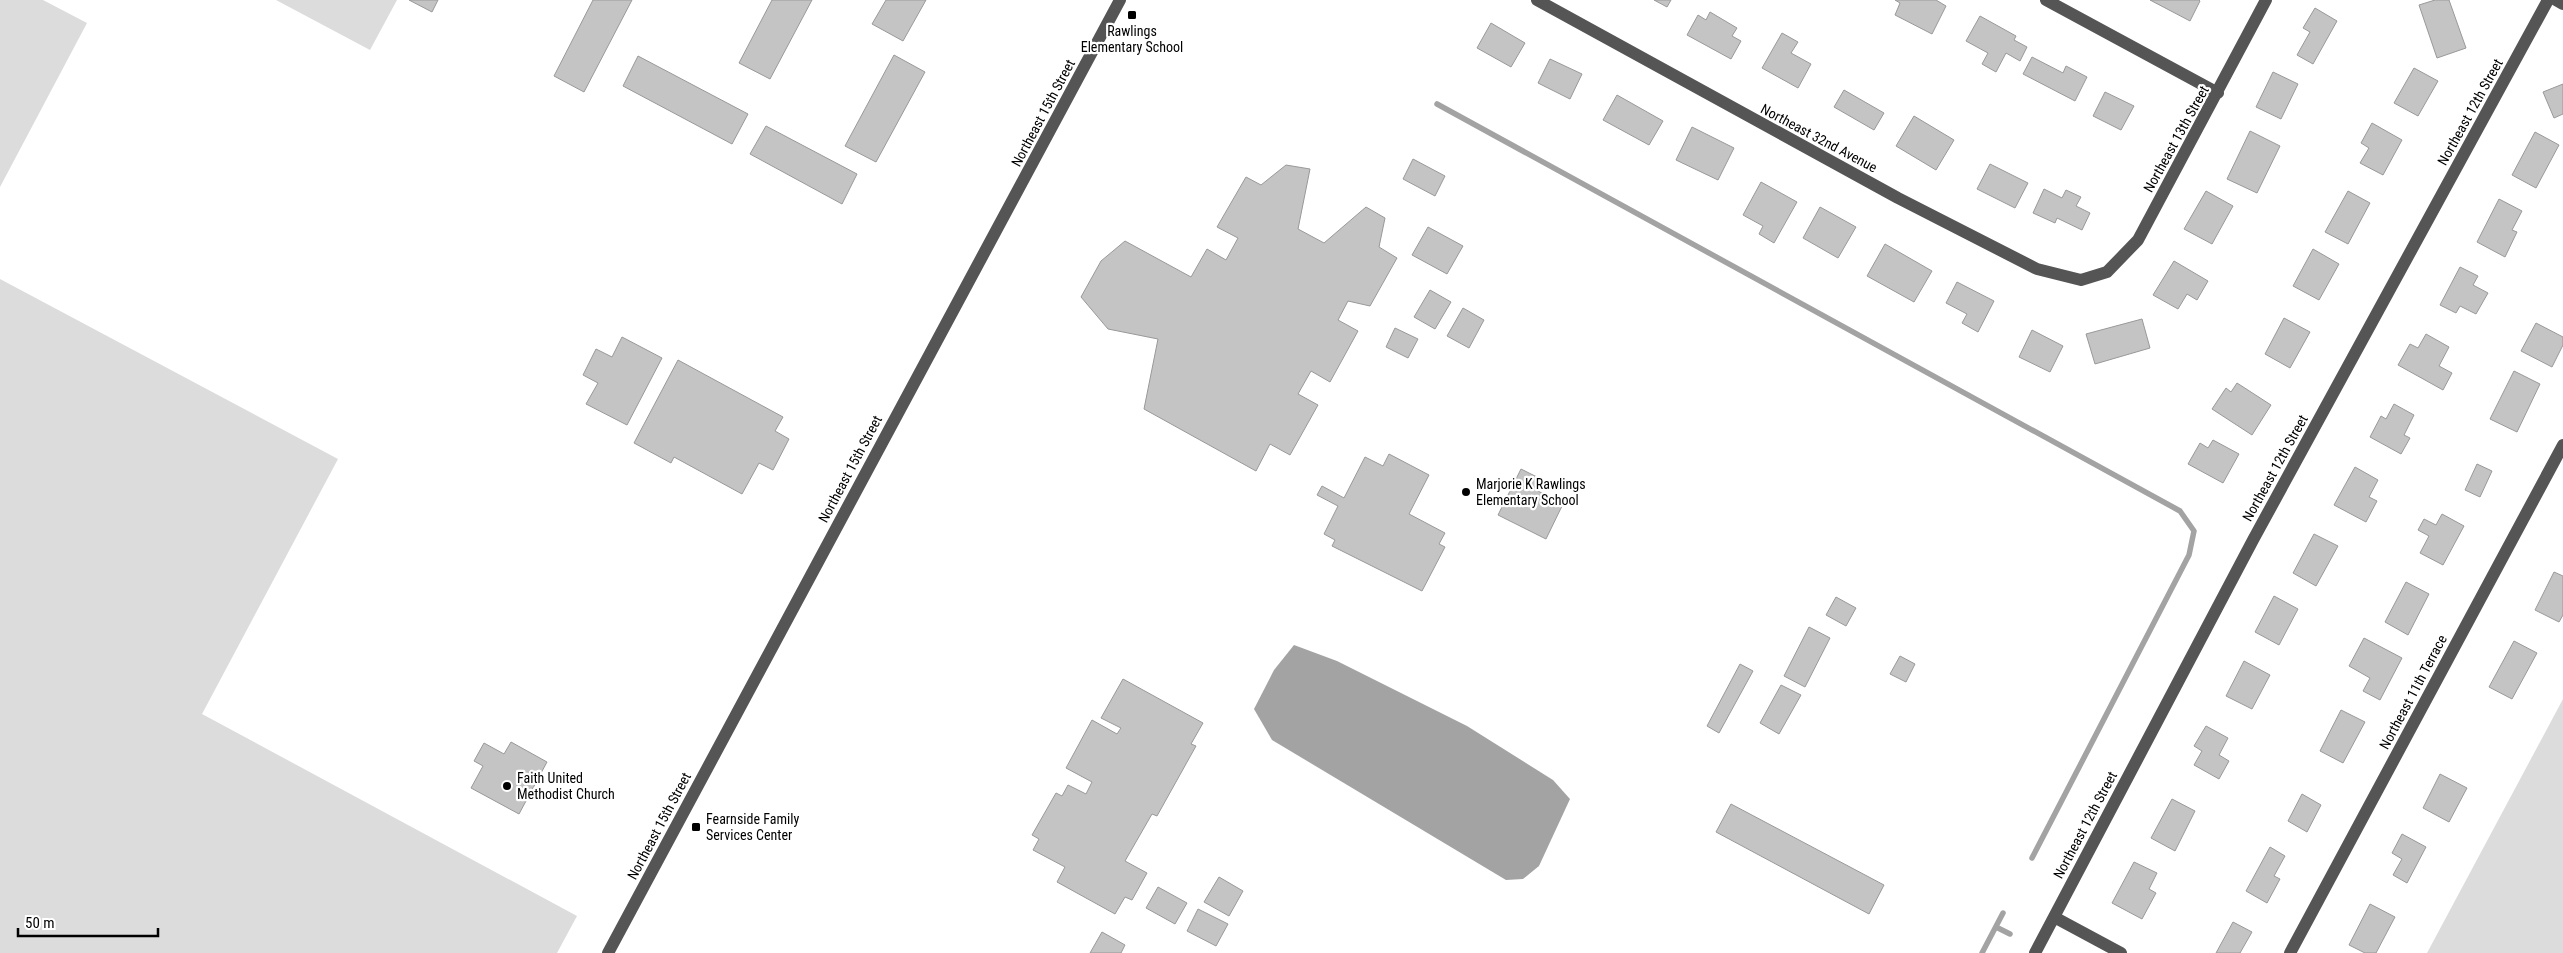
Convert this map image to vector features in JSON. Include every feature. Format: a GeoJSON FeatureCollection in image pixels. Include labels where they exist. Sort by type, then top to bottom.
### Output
{"type":"FeatureCollection","features":[{"type":"Feature","properties":{"kind":"street","name":"Northeast 15th Street"},"geometry":{"type":"LineString","coordinates":[[608,953],[1120,0]]}},
{"type":"Feature","properties":{"kind":"street","name":"Northeast 32nd Avenue"},"geometry":{"type":"LineString","coordinates":[[1537,0],[1898,198],[2037,269],[2081,280],[2094,276]]}},
{"type":"Feature","properties":{"kind":"street"},"geometry":{"type":"LineString","coordinates":[[2046,0],[2218,93]]}},
{"type":"Feature","properties":{"kind":"street","name":"Northeast 13th Street"},"geometry":{"type":"LineString","coordinates":[[2094,276],[2107,272],[2138,240],[2266,0]]}},
{"type":"Feature","properties":{"kind":"street","name":"Northeast 12th Street"},"geometry":{"type":"LineString","coordinates":[[2035,953],[2253,540],[2548,0]]}},
{"type":"Feature","properties":{"kind":"street"},"geometry":{"type":"LineString","coordinates":[[2556,0],[2563,4]]}},
{"type":"Feature","properties":{"kind":"street","name":"Northeast 11th Terrace"},"geometry":{"type":"LineString","coordinates":[[2290,953],[2563,445]]}},
{"type":"Feature","properties":{"kind":"street"},"geometry":{"type":"LineString","coordinates":[[2054,916],[2121,953]]}},
{"type":"Feature","properties":{"kind":"shaded area"},"geometry":{"type":"Polygon","coordinates":[[[0,0],[43,0],[87,23],[0,187],[0,0]]]}},
{"type":"Feature","properties":{"kind":"shaded area"},"geometry":{"type":"Polygon","coordinates":[[[276,0],[397,0],[370,50],[276,0]]]}},
{"type":"Feature","properties":{"kind":"shaded area"},"geometry":{"type":"Polygon","coordinates":[[[0,279],[338,459],[202,714],[577,916],[557,953],[0,953],[0,279]]]}},
{"type":"Feature","properties":{"kind":"shaded area"},"geometry":{"type":"Polygon","coordinates":[[[1294,645],[1337,661],[1467,726],[1553,780],[1570,799],[1539,866],[1523,879],[1506,880],[1272,740],[1254,709],[1274,670],[1294,645]]]}},
{"type":"Feature","properties":{"kind":"shaded area"},"geometry":{"type":"Polygon","coordinates":[[[2563,699],[2563,953],[2427,953],[2563,699]]]}},
{"type":"Feature","properties":{"kind":"building"},"geometry":{"type":"Polygon","coordinates":[[[409,0],[438,0],[432,12],[409,0]]]}},
{"type":"Feature","properties":{"kind":"building"},"geometry":{"type":"Polygon","coordinates":[[[593,0],[632,0],[584,92],[554,76],[593,0]]]}},
{"type":"Feature","properties":{"kind":"building"},"geometry":{"type":"Polygon","coordinates":[[[772,0],[812,0],[770,79],[739,63],[772,0]]]}},
{"type":"Feature","properties":{"kind":"building"},"geometry":{"type":"Polygon","coordinates":[[[886,0],[926,0],[903,41],[872,24],[886,0]]]}},
{"type":"Feature","properties":{"kind":"building"},"geometry":{"type":"Polygon","coordinates":[[[1654,0],[1671,0],[1667,7],[1654,0]]]}},
{"type":"Feature","properties":{"kind":"building"},"geometry":{"type":"Polygon","coordinates":[[[1895,0],[1936,0],[1946,6],[1932,34],[1895,15],[1900,3],[1895,0]]]}},
{"type":"Feature","properties":{"kind":"building"},"geometry":{"type":"Polygon","coordinates":[[[2150,0],[2199,0],[2200,1],[2190,21],[2150,0]]]}},
{"type":"Feature","properties":{"kind":"building"},"geometry":{"type":"Polygon","coordinates":[[[2435,0],[2449,0],[2466,48],[2437,58],[2419,5],[2435,0]]]}},
{"type":"Feature","properties":{"kind":"building"},"geometry":{"type":"Polygon","coordinates":[[[2315,8],[2337,21],[2313,64],[2297,55],[2310,32],[2303,28],[2315,8]]]}},
{"type":"Feature","properties":{"kind":"building"},"geometry":{"type":"Polygon","coordinates":[[[1710,12],[1737,28],[1732,36],[1741,41],[1731,59],[1687,35],[1698,15],[1706,20],[1710,12]]]}},
{"type":"Feature","properties":{"kind":"building"},"geometry":{"type":"Polygon","coordinates":[[[1980,16],[2016,36],[2014,40],[2027,47],[2020,61],[2006,53],[1996,72],[1982,64],[1988,53],[1966,41],[1980,16]]]}},
{"type":"Feature","properties":{"kind":"building"},"geometry":{"type":"Polygon","coordinates":[[[1491,23],[1525,43],[1511,67],[1477,48],[1491,23]]]}},
{"type":"Feature","properties":{"kind":"building"},"geometry":{"type":"Polygon","coordinates":[[[1782,33],[1798,42],[1791,53],[1811,64],[1798,88],[1762,68],[1782,33]]]}},
{"type":"Feature","properties":{"kind":"building"},"geometry":{"type":"Polygon","coordinates":[[[894,55],[925,72],[876,162],[845,146],[894,55]]]}},
{"type":"Feature","properties":{"kind":"building"},"geometry":{"type":"Polygon","coordinates":[[[638,56],[748,114],[732,144],[623,86],[638,56]]]}},
{"type":"Feature","properties":{"kind":"building"},"geometry":{"type":"Polygon","coordinates":[[[2032,57],[2063,73],[2066,66],[2087,77],[2075,101],[2023,74],[2032,57]]]}},
{"type":"Feature","properties":{"kind":"building"},"geometry":{"type":"Polygon","coordinates":[[[1550,59],[1582,74],[1570,99],[1538,83],[1550,59]]]}},
{"type":"Feature","properties":{"kind":"building"},"geometry":{"type":"Polygon","coordinates":[[[2414,68],[2438,81],[2418,116],[2394,103],[2414,68]]]}},
{"type":"Feature","properties":{"kind":"building"},"geometry":{"type":"Polygon","coordinates":[[[2273,72],[2298,84],[2281,119],[2256,107],[2273,72]]]}},
{"type":"Feature","properties":{"kind":"building"},"geometry":{"type":"Polygon","coordinates":[[[2563,84],[2563,114],[2554,118],[2543,92],[2563,84]]]}},
{"type":"Feature","properties":{"kind":"building"},"geometry":{"type":"Polygon","coordinates":[[[1844,90],[1884,113],[1874,130],[1834,107],[1844,90]]]}},
{"type":"Feature","properties":{"kind":"building"},"geometry":{"type":"Polygon","coordinates":[[[2105,92],[2134,106],[2121,130],[2093,116],[2105,92]]]}},
{"type":"Feature","properties":{"kind":"building"},"geometry":{"type":"Polygon","coordinates":[[[1617,95],[1663,121],[1649,145],[1603,120],[1617,95]]]}},
{"type":"Feature","properties":{"kind":"building"},"geometry":{"type":"Polygon","coordinates":[[[1914,116],[1954,140],[1936,170],[1896,146],[1914,116]]]}},
{"type":"Feature","properties":{"kind":"building"},"geometry":{"type":"Polygon","coordinates":[[[2372,123],[2402,140],[2383,175],[2360,163],[2369,148],[2361,143],[2372,123]]]}},
{"type":"Feature","properties":{"kind":"building"},"geometry":{"type":"Polygon","coordinates":[[[766,126],[857,174],[842,204],[750,154],[766,126]]]}},
{"type":"Feature","properties":{"kind":"building"},"geometry":{"type":"Polygon","coordinates":[[[1692,127],[1734,148],[1718,180],[1676,160],[1692,127]]]}},
{"type":"Feature","properties":{"kind":"building"},"geometry":{"type":"Polygon","coordinates":[[[2250,131],[2280,146],[2257,193],[2227,179],[2250,131]]]}},
{"type":"Feature","properties":{"kind":"building"},"geometry":{"type":"Polygon","coordinates":[[[2535,132],[2559,145],[2536,188],[2512,175],[2535,132]]]}},
{"type":"Feature","properties":{"kind":"building"},"geometry":{"type":"Polygon","coordinates":[[[1413,159],[1445,176],[1435,196],[1403,179],[1413,159]]]}},
{"type":"Feature","properties":{"kind":"building"},"geometry":{"type":"Polygon","coordinates":[[[1990,164],[2028,183],[2015,208],[1977,189],[1990,164]]]}},
{"type":"Feature","properties":{"kind":"building"},"geometry":{"type":"Polygon","coordinates":[[[1286,165],[1310,169],[1298,229],[1324,243],[1366,207],[1385,218],[1379,247],[1397,258],[1370,306],[1348,301],[1338,320],[1358,331],[1330,382],[1311,371],[1298,394],[1318,405],[1290,455],[1270,444],[1256,471],[1144,409],[1158,339],[1108,329],[1081,297],[1101,261],[1125,241],[1191,277],[1207,249],[1226,260],[1238,238],[1217,227],[1246,177],[1261,185],[1286,165]]]}},
{"type":"Feature","properties":{"kind":"building"},"geometry":{"type":"Polygon","coordinates":[[[1761,182],[1797,202],[1774,243],[1759,234],[1763,226],[1743,215],[1761,182]]]}},
{"type":"Feature","properties":{"kind":"building"},"geometry":{"type":"Polygon","coordinates":[[[2044,189],[2062,198],[2066,190],[2081,197],[2076,206],[2090,213],[2082,230],[2057,218],[2055,223],[2033,213],[2044,189]]]}},
{"type":"Feature","properties":{"kind":"building"},"geometry":{"type":"Polygon","coordinates":[[[2206,191],[2233,206],[2212,244],[2184,229],[2206,191]]]}},
{"type":"Feature","properties":{"kind":"building"},"geometry":{"type":"Polygon","coordinates":[[[2348,191],[2370,203],[2348,244],[2325,232],[2348,191]]]}},
{"type":"Feature","properties":{"kind":"building"},"geometry":{"type":"Polygon","coordinates":[[[2499,199],[2522,211],[2512,230],[2517,232],[2505,257],[2477,242],[2499,199]]]}},
{"type":"Feature","properties":{"kind":"building"},"geometry":{"type":"Polygon","coordinates":[[[1820,207],[1856,227],[1838,258],[1803,238],[1820,207]]]}},
{"type":"Feature","properties":{"kind":"building"},"geometry":{"type":"Polygon","coordinates":[[[1428,227],[1463,246],[1447,274],[1412,255],[1428,227]]]}},
{"type":"Feature","properties":{"kind":"building"},"geometry":{"type":"Polygon","coordinates":[[[1885,244],[1932,271],[1914,302],[1867,276],[1885,244]]]}},
{"type":"Feature","properties":{"kind":"building"},"geometry":{"type":"Polygon","coordinates":[[[2313,249],[2339,264],[2319,300],[2293,286],[2313,249]]]}},
{"type":"Feature","properties":{"kind":"building"},"geometry":{"type":"Polygon","coordinates":[[[2174,261],[2208,281],[2197,300],[2187,294],[2178,309],[2153,295],[2174,261]]]}},
{"type":"Feature","properties":{"kind":"building"},"geometry":{"type":"Polygon","coordinates":[[[2460,267],[2478,276],[2473,285],[2488,293],[2476,314],[2460,306],[2456,313],[2440,305],[2460,267]]]}},
{"type":"Feature","properties":{"kind":"building"},"geometry":{"type":"Polygon","coordinates":[[[1957,282],[1994,301],[1978,332],[1962,323],[1967,314],[1946,303],[1957,282]]]}},
{"type":"Feature","properties":{"kind":"building"},"geometry":{"type":"Polygon","coordinates":[[[1430,290],[1451,302],[1435,329],[1414,317],[1430,290]]]}},
{"type":"Feature","properties":{"kind":"building"},"geometry":{"type":"Polygon","coordinates":[[[1463,308],[1484,320],[1469,348],[1447,336],[1463,308]]]}},
{"type":"Feature","properties":{"kind":"building"},"geometry":{"type":"Polygon","coordinates":[[[2284,318],[2310,332],[2290,368],[2265,354],[2284,318]]]}},
{"type":"Feature","properties":{"kind":"building"},"geometry":{"type":"Polygon","coordinates":[[[2142,319],[2150,348],[2095,364],[2086,334],[2142,319]]]}},
{"type":"Feature","properties":{"kind":"building"},"geometry":{"type":"Polygon","coordinates":[[[2536,323],[2563,337],[2563,345],[2552,367],[2521,351],[2536,323]]]}},
{"type":"Feature","properties":{"kind":"building"},"geometry":{"type":"Polygon","coordinates":[[[1395,328],[1418,339],[1408,358],[1386,347],[1395,328]]]}},
{"type":"Feature","properties":{"kind":"building"},"geometry":{"type":"Polygon","coordinates":[[[2032,330],[2063,346],[2050,372],[2019,357],[2032,330]]]}},
{"type":"Feature","properties":{"kind":"building"},"geometry":{"type":"Polygon","coordinates":[[[2426,334],[2449,347],[2439,366],[2452,373],[2443,390],[2398,365],[2410,344],[2418,348],[2426,334]]]}},
{"type":"Feature","properties":{"kind":"building"},"geometry":{"type":"Polygon","coordinates":[[[622,337],[662,358],[627,425],[586,404],[598,383],[583,375],[596,349],[612,357],[622,337]]]}},
{"type":"Feature","properties":{"kind":"building"},"geometry":{"type":"Polygon","coordinates":[[[678,360],[783,417],[775,431],[789,439],[773,470],[759,463],[742,494],[674,457],[671,463],[634,443],[678,360]]]}},
{"type":"Feature","properties":{"kind":"building"},"geometry":{"type":"Polygon","coordinates":[[[2514,371],[2540,384],[2517,432],[2490,419],[2514,371]]]}},
{"type":"Feature","properties":{"kind":"building"},"geometry":{"type":"Polygon","coordinates":[[[2237,383],[2271,405],[2252,435],[2212,409],[2226,388],[2231,392],[2237,383]]]}},
{"type":"Feature","properties":{"kind":"building"},"geometry":{"type":"Polygon","coordinates":[[[2394,404],[2414,415],[2404,435],[2410,438],[2401,454],[2370,437],[2381,416],[2386,419],[2394,404]]]}},
{"type":"Feature","properties":{"kind":"building"},"geometry":{"type":"Polygon","coordinates":[[[2213,440],[2239,454],[2223,483],[2188,464],[2200,443],[2208,448],[2213,440]]]}},
{"type":"Feature","properties":{"kind":"building"},"geometry":{"type":"Polygon","coordinates":[[[1389,454],[1429,475],[1409,514],[1445,533],[1439,544],[1445,547],[1422,591],[1332,546],[1335,540],[1324,534],[1338,506],[1317,495],[1322,486],[1344,498],[1365,457],[1383,466],[1389,454]]]}},
{"type":"Feature","properties":{"kind":"building"},"geometry":{"type":"Polygon","coordinates":[[[2477,464],[2492,471],[2480,497],[2465,490],[2477,464]]]}},
{"type":"Feature","properties":{"kind":"building"},"geometry":{"type":"Polygon","coordinates":[[[2355,467],[2378,480],[2369,497],[2377,501],[2366,522],[2334,505],[2355,467]]]}},
{"type":"Feature","properties":{"kind":"building"},"geometry":{"type":"Polygon","coordinates":[[[1521,469],[1539,478],[1534,489],[1563,504],[1546,539],[1498,515],[1521,469]]]}},
{"type":"Feature","properties":{"kind":"building"},"geometry":{"type":"Polygon","coordinates":[[[2442,514],[2464,526],[2443,565],[2420,553],[2429,536],[2418,530],[2424,519],[2436,525],[2442,514]]]}},
{"type":"Feature","properties":{"kind":"building"},"geometry":{"type":"Polygon","coordinates":[[[2314,534],[2338,546],[2316,586],[2293,573],[2314,534]]]}},
{"type":"Feature","properties":{"kind":"building"},"geometry":{"type":"Polygon","coordinates":[[[2554,572],[2563,576],[2563,615],[2559,622],[2535,610],[2554,572]]]}},
{"type":"Feature","properties":{"kind":"building"},"geometry":{"type":"Polygon","coordinates":[[[2406,582],[2429,594],[2408,635],[2385,622],[2406,582]]]}},
{"type":"Feature","properties":{"kind":"building"},"geometry":{"type":"Polygon","coordinates":[[[2274,596],[2298,609],[2279,645],[2255,632],[2274,596]]]}},
{"type":"Feature","properties":{"kind":"building"},"geometry":{"type":"Polygon","coordinates":[[[1836,597],[1856,608],[1846,626],[1826,615],[1836,597]]]}},
{"type":"Feature","properties":{"kind":"building"},"geometry":{"type":"Polygon","coordinates":[[[1809,627],[1830,638],[1805,687],[1784,676],[1809,627]]]}},
{"type":"Feature","properties":{"kind":"building"},"geometry":{"type":"Polygon","coordinates":[[[2364,638],[2402,658],[2380,700],[2363,691],[2370,678],[2349,666],[2364,638]]]}},
{"type":"Feature","properties":{"kind":"building"},"geometry":{"type":"Polygon","coordinates":[[[2514,641],[2537,653],[2512,699],[2489,687],[2514,641]]]}},
{"type":"Feature","properties":{"kind":"building"},"geometry":{"type":"Polygon","coordinates":[[[1900,656],[1915,664],[1906,682],[1890,674],[1900,656]]]}},
{"type":"Feature","properties":{"kind":"building"},"geometry":{"type":"Polygon","coordinates":[[[2244,661],[2270,675],[2252,709],[2226,696],[2244,661]]]}},
{"type":"Feature","properties":{"kind":"building"},"geometry":{"type":"Polygon","coordinates":[[[1740,664],[1753,671],[1719,733],[1707,726],[1740,664]]]}},
{"type":"Feature","properties":{"kind":"building"},"geometry":{"type":"Polygon","coordinates":[[[1123,679],[1203,723],[1191,744],[1196,746],[1157,816],[1152,814],[1125,861],[1147,873],[1132,900],[1125,897],[1115,914],[1057,882],[1065,867],[1033,850],[1039,839],[1032,835],[1056,793],[1062,796],[1068,785],[1086,794],[1092,782],[1066,768],[1092,720],[1117,734],[1121,728],[1101,718],[1123,679]]]}},
{"type":"Feature","properties":{"kind":"building"},"geometry":{"type":"Polygon","coordinates":[[[1781,685],[1801,695],[1779,734],[1760,723],[1781,685]]]}},
{"type":"Feature","properties":{"kind":"building"},"geometry":{"type":"Polygon","coordinates":[[[2341,710],[2365,722],[2343,763],[2320,751],[2341,710]]]}},
{"type":"Feature","properties":{"kind":"building"},"geometry":{"type":"Polygon","coordinates":[[[2206,726],[2228,738],[2219,755],[2229,761],[2219,779],[2194,765],[2202,751],[2194,746],[2206,726]]]}},
{"type":"Feature","properties":{"kind":"building"},"geometry":{"type":"Polygon","coordinates":[[[511,742],[547,762],[519,814],[471,788],[483,766],[474,761],[484,743],[504,754],[511,742]]]}},
{"type":"Feature","properties":{"kind":"building"},"geometry":{"type":"Polygon","coordinates":[[[2440,774],[2467,788],[2449,822],[2423,808],[2440,774]]]}},
{"type":"Feature","properties":{"kind":"building"},"geometry":{"type":"Polygon","coordinates":[[[2302,794],[2321,805],[2307,832],[2288,821],[2302,794]]]}},
{"type":"Feature","properties":{"kind":"building"},"geometry":{"type":"Polygon","coordinates":[[[2172,799],[2195,811],[2175,851],[2151,838],[2172,799]]]}},
{"type":"Feature","properties":{"kind":"building"},"geometry":{"type":"Polygon","coordinates":[[[1731,804],[1884,885],[1869,914],[1716,832],[1731,804]]]}},
{"type":"Feature","properties":{"kind":"building"},"geometry":{"type":"Polygon","coordinates":[[[2402,834],[2426,847],[2407,883],[2393,875],[2402,859],[2392,853],[2402,834]]]}},
{"type":"Feature","properties":{"kind":"building"},"geometry":{"type":"Polygon","coordinates":[[[2270,847],[2285,856],[2274,876],[2280,879],[2267,903],[2246,891],[2270,847]]]}},
{"type":"Feature","properties":{"kind":"building"},"geometry":{"type":"Polygon","coordinates":[[[2134,862],[2157,873],[2149,889],[2156,893],[2142,919],[2112,903],[2134,862]]]}},
{"type":"Feature","properties":{"kind":"building"},"geometry":{"type":"Polygon","coordinates":[[[1219,877],[1243,891],[1229,916],[1204,902],[1219,877]]]}},
{"type":"Feature","properties":{"kind":"building"},"geometry":{"type":"Polygon","coordinates":[[[1158,887],[1187,903],[1175,924],[1146,908],[1158,887]]]}},
{"type":"Feature","properties":{"kind":"building"},"geometry":{"type":"Polygon","coordinates":[[[2370,904],[2395,917],[2376,953],[2365,953],[2349,945],[2370,904]]]}},
{"type":"Feature","properties":{"kind":"building"},"geometry":{"type":"Polygon","coordinates":[[[1198,909],[1228,924],[1216,946],[1187,931],[1198,909]]]}},
{"type":"Feature","properties":{"kind":"building"},"geometry":{"type":"Polygon","coordinates":[[[2233,922],[2252,932],[2240,953],[2216,953],[2233,922]]]}},
{"type":"Feature","properties":{"kind":"building"},"geometry":{"type":"Polygon","coordinates":[[[1102,932],[1125,945],[1121,953],[1090,953],[1102,932]]]}},
{"type":"Feature","properties":{"kind":"waterway"},"geometry":{"type":"LineString","coordinates":[[1437,104],[2180,511],[2194,531],[2189,555],[2032,858]]}},
{"type":"Feature","properties":{"kind":"waterway"},"geometry":{"type":"LineString","coordinates":[[1982,953],[2003,913]]}},
{"type":"Feature","properties":{"kind":"waterway"},"geometry":{"type":"LineString","coordinates":[[1996,927],[2010,934]]}},
{"type":"Feature","properties":{"kind":"place","name":"Rawlings Elementary School"},"geometry":{"type":"Point","coordinates":[1132,15]}},
{"type":"Feature","properties":{"kind":"place","name":"Marjorie K Rawlings Elementary School"},"geometry":{"type":"Point","coordinates":[1466,492]}},
{"type":"Feature","properties":{"kind":"place","name":"Faith United Methodist Church"},"geometry":{"type":"Point","coordinates":[507,786]}},
{"type":"Feature","properties":{"kind":"place","name":"Fearnside Family Services Center"},"geometry":{"type":"Point","coordinates":[696,827]}}]}
